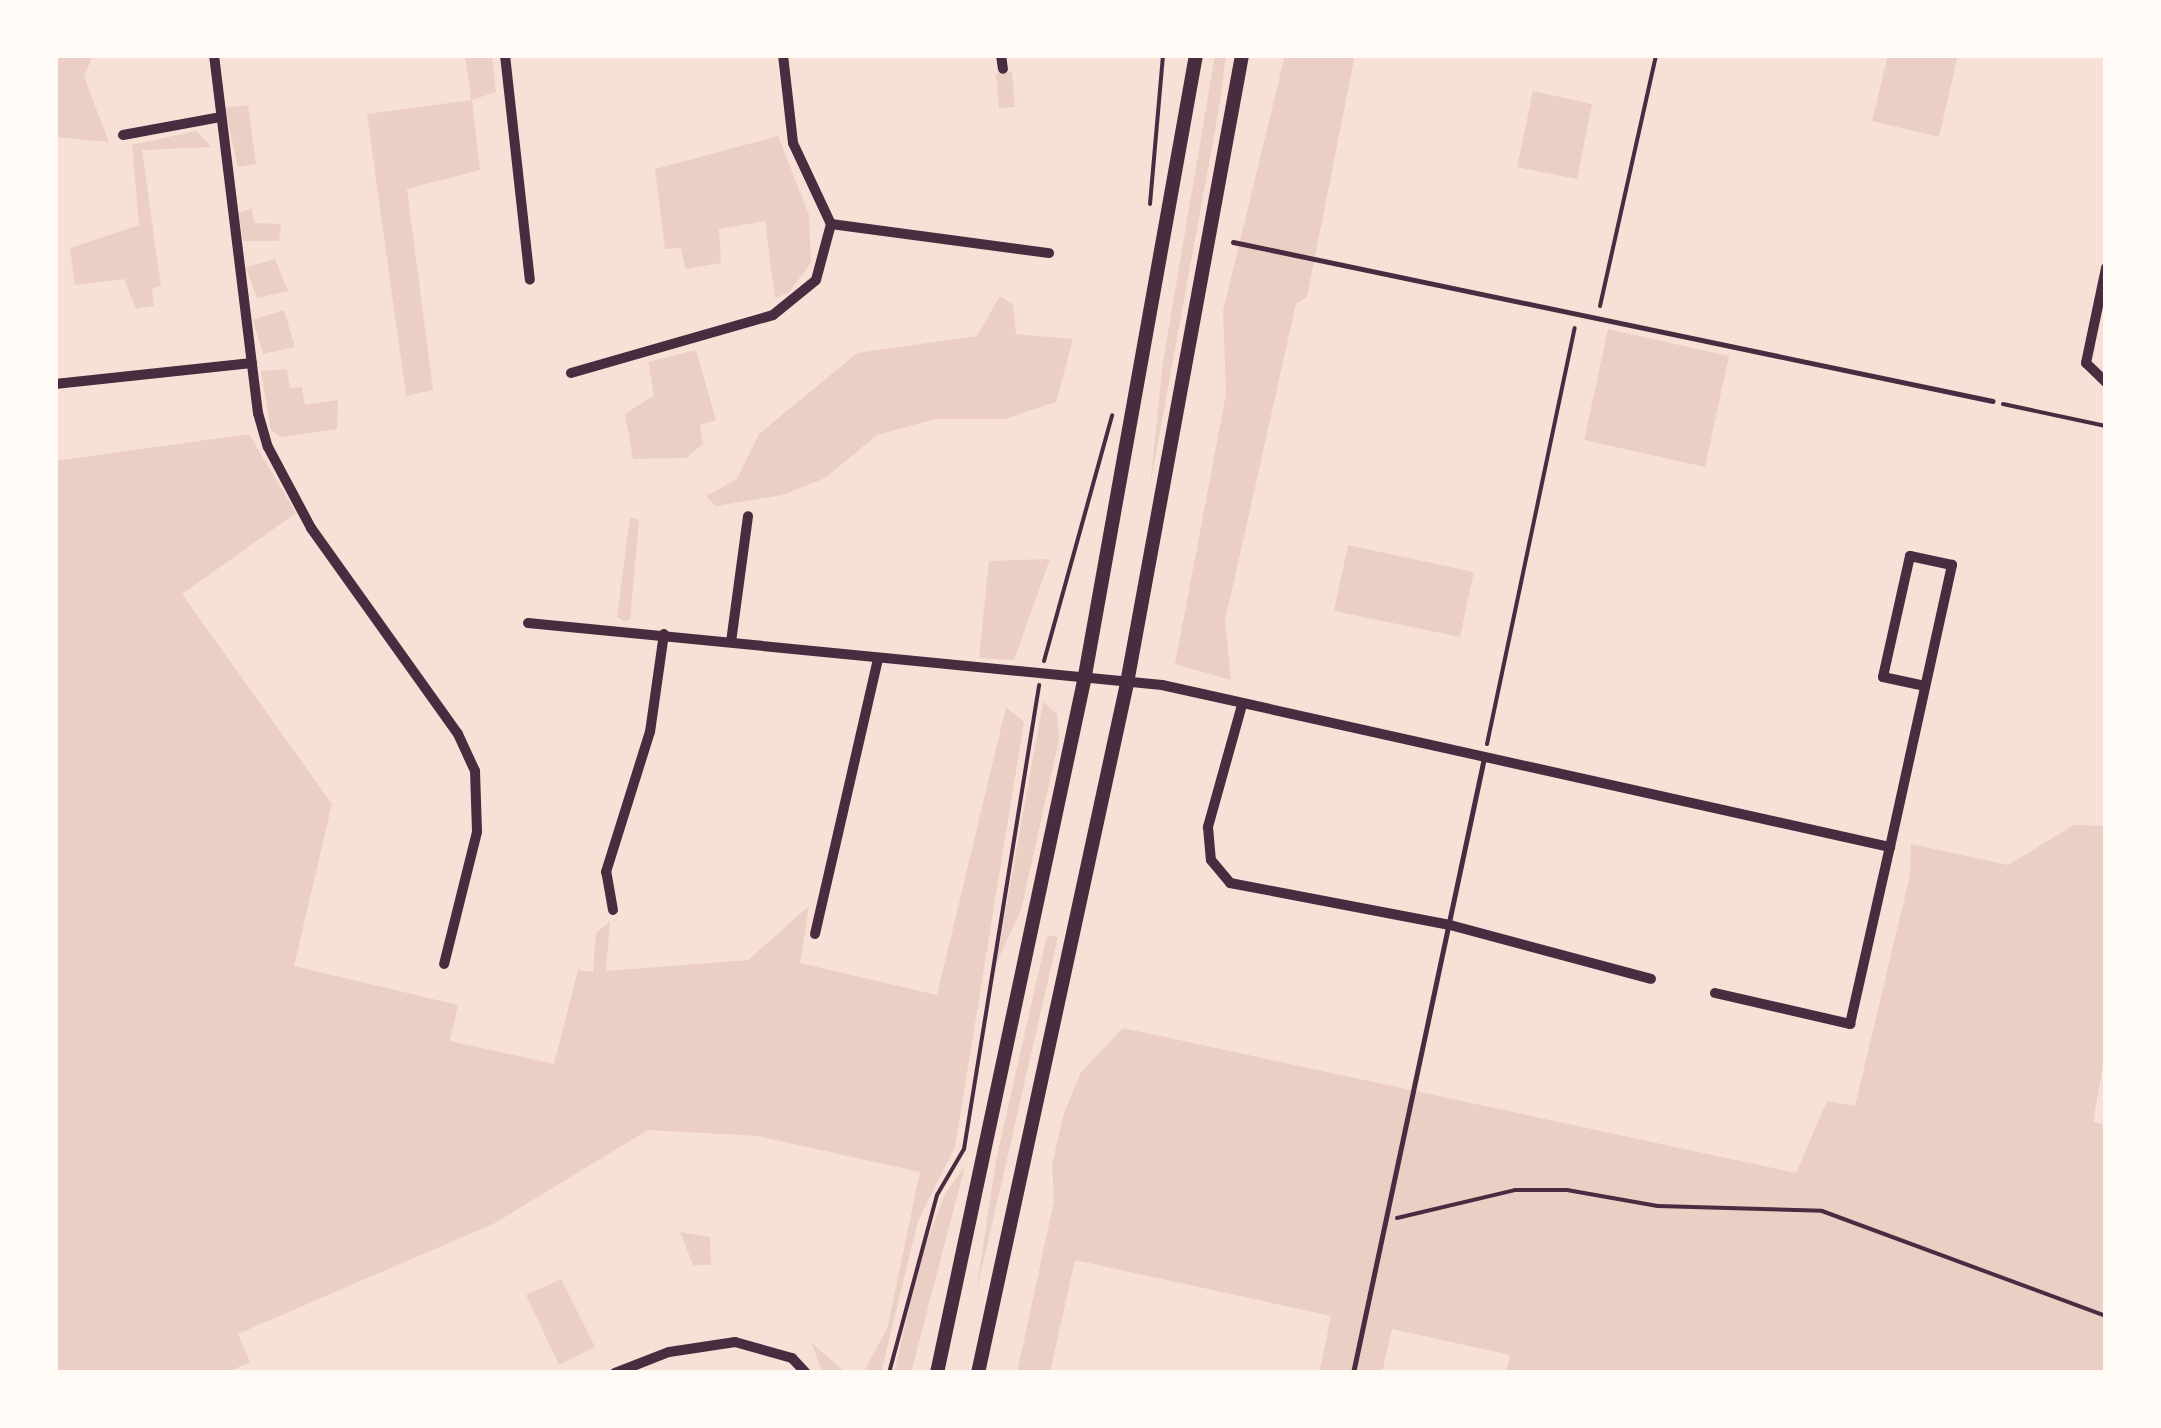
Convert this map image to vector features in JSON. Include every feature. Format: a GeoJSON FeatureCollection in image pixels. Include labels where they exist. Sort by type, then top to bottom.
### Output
{"type":"FeatureCollection","features":[{"type":"Feature","properties":{"kind":"main road"},"geometry":{"type":"LineString","coordinates":[[937,1373],[1084,680],[1196,55]]}},
{"type":"Feature","properties":{"kind":"main road"},"geometry":{"type":"LineString","coordinates":[[978,1373],[1127,683],[1242,55]]}},
{"type":"Feature","properties":{"kind":"street"},"geometry":{"type":"LineString","coordinates":[[214,55],[252,362],[268,447],[293,500],[470,755],[479,794],[477,832],[444,964]]}},
{"type":"Feature","properties":{"kind":"street"},"geometry":{"type":"LineString","coordinates":[[505,55],[530,280]]}},
{"type":"Feature","properties":{"kind":"street"},"geometry":{"type":"LineString","coordinates":[[572,372],[774,315],[816,280],[831,224],[794,143],[783,55]]}},
{"type":"Feature","properties":{"kind":"street"},"geometry":{"type":"LineString","coordinates":[[1002,55],[1002,70]]}},
{"type":"Feature","properties":{"kind":"street"},"geometry":{"type":"LineString","coordinates":[[124,135],[221,117]]}},
{"type":"Feature","properties":{"kind":"street"},"geometry":{"type":"LineString","coordinates":[[831,224],[1048,252]]}},
{"type":"Feature","properties":{"kind":"street"},"geometry":{"type":"LineString","coordinates":[[2106,268],[2086,363],[2106,382]]}},
{"type":"Feature","properties":{"kind":"street"},"geometry":{"type":"LineString","coordinates":[[55,384],[252,362]]}},
{"type":"Feature","properties":{"kind":"street"},"geometry":{"type":"LineString","coordinates":[[731,642],[748,516]]}},
{"type":"Feature","properties":{"kind":"street"},"geometry":{"type":"LineString","coordinates":[[1715,993],[1850,1024],[1952,565],[1910,556],[1883,677],[1925,686]]}},
{"type":"Feature","properties":{"kind":"street"},"geometry":{"type":"LineString","coordinates":[[528,623],[664,634],[1040,678],[1127,683],[1890,847]]}},
{"type":"Feature","properties":{"kind":"street"},"geometry":{"type":"LineString","coordinates":[[613,910],[606,872],[650,732],[664,634]]}},
{"type":"Feature","properties":{"kind":"street"},"geometry":{"type":"LineString","coordinates":[[815,934],[878,660]]}},
{"type":"Feature","properties":{"kind":"street"},"geometry":{"type":"LineString","coordinates":[[1242,706],[1208,827],[1216,873],[1245,886],[1450,925],[1652,979]]}},
{"type":"Feature","properties":{"kind":"street"},"geometry":{"type":"LineString","coordinates":[[615,1373],[669,1352],[735,1342],[792,1358],[806,1373]]}},
{"type":"Feature","properties":{"kind":"lane"},"geometry":{"type":"LineString","coordinates":[[1233,242],[1993,401]]}},
{"type":"Feature","properties":{"kind":"lane"},"geometry":{"type":"LineString","coordinates":[[1353,1373],[1484,758]]}},
{"type":"Feature","properties":{"kind":"path"},"geometry":{"type":"LineString","coordinates":[[1150,212],[1163,55]]}},
{"type":"Feature","properties":{"kind":"path"},"geometry":{"type":"LineString","coordinates":[[1484,758],[1576,323],[1600,306],[1656,55]]}},
{"type":"Feature","properties":{"kind":"path"},"geometry":{"type":"LineString","coordinates":[[888,1373],[936,1195],[964,1149],[1040,678],[1064,572],[1116,401]]}},
{"type":"Feature","properties":{"kind":"path"},"geometry":{"type":"LineString","coordinates":[[1993,401],[2106,426]]}},
{"type":"Feature","properties":{"kind":"path"},"geometry":{"type":"LineString","coordinates":[[1388,1221],[1515,1190],[1568,1190],[1658,1206],[1822,1212],[2106,1316]]}},
{"type":"Feature","properties":{"kind":"shaded area"},"geometry":{"type":"Polygon","coordinates":[[[55,55],[93,55],[84,77],[109,142],[55,137],[55,55]]]}},
{"type":"Feature","properties":{"kind":"shaded area"},"geometry":{"type":"Polygon","coordinates":[[[465,55],[492,55],[496,92],[472,100],[480,170],[407,189],[433,390],[406,396],[367,114],[471,100],[465,55]]]}},
{"type":"Feature","properties":{"kind":"shaded area"},"geometry":{"type":"Polygon","coordinates":[[[1215,55],[1226,55],[1220,103],[1150,486],[1163,362],[1215,55]]]}},
{"type":"Feature","properties":{"kind":"shaded area"},"geometry":{"type":"Polygon","coordinates":[[[1285,55],[1355,55],[1307,297],[1296,304],[1225,621],[1231,680],[1175,664],[1226,394],[1223,311],[1285,55]]]}},
{"type":"Feature","properties":{"kind":"shaded area"},"geometry":{"type":"Polygon","coordinates":[[[1888,55],[1958,55],[1939,137],[1872,121],[1888,55]]]}},
{"type":"Feature","properties":{"kind":"shaded area"},"geometry":{"type":"Polygon","coordinates":[[[1012,72],[1015,107],[999,108],[996,73],[1012,72]]]}},
{"type":"Feature","properties":{"kind":"shaded area"},"geometry":{"type":"Polygon","coordinates":[[[1533,91],[1592,104],[1577,179],[1517,167],[1533,91]]]}},
{"type":"Feature","properties":{"kind":"shaded area"},"geometry":{"type":"Polygon","coordinates":[[[248,105],[256,164],[238,167],[225,108],[248,105]]]}},
{"type":"Feature","properties":{"kind":"shaded area"},"geometry":{"type":"Polygon","coordinates":[[[196,131],[212,147],[142,150],[161,286],[152,288],[154,306],[136,309],[124,279],[75,285],[70,248],[139,225],[132,145],[196,131]]]}},
{"type":"Feature","properties":{"kind":"shaded area"},"geometry":{"type":"Polygon","coordinates":[[[778,136],[809,215],[811,263],[788,293],[775,298],[765,221],[719,229],[721,263],[685,269],[681,248],[665,249],[655,169],[778,136]]]}},
{"type":"Feature","properties":{"kind":"shaded area"},"geometry":{"type":"Polygon","coordinates":[[[252,208],[254,223],[281,224],[279,241],[243,241],[239,213],[252,208]]]}},
{"type":"Feature","properties":{"kind":"shaded area"},"geometry":{"type":"Polygon","coordinates":[[[275,259],[288,291],[257,298],[246,267],[275,259]]]}},
{"type":"Feature","properties":{"kind":"shaded area"},"geometry":{"type":"Polygon","coordinates":[[[1000,296],[1013,304],[1016,334],[1073,339],[1056,402],[1005,419],[935,419],[877,435],[825,478],[783,495],[716,506],[706,496],[737,479],[759,434],[857,353],[977,336],[1000,296]]]}},
{"type":"Feature","properties":{"kind":"shaded area"},"geometry":{"type":"Polygon","coordinates":[[[284,310],[295,347],[263,354],[253,320],[284,310]]]}},
{"type":"Feature","properties":{"kind":"shaded area"},"geometry":{"type":"Polygon","coordinates":[[[1608,329],[1729,356],[1705,467],[1584,440],[1608,329]]]}},
{"type":"Feature","properties":{"kind":"shaded area"},"geometry":{"type":"Polygon","coordinates":[[[696,350],[716,420],[700,425],[703,444],[686,458],[633,459],[625,414],[654,395],[648,362],[696,350]]]}},
{"type":"Feature","properties":{"kind":"shaded area"},"geometry":{"type":"Polygon","coordinates":[[[287,369],[290,388],[302,387],[305,405],[338,400],[337,429],[281,437],[271,430],[261,371],[287,369]]]}},
{"type":"Feature","properties":{"kind":"shaded area"},"geometry":{"type":"Polygon","coordinates":[[[249,434],[296,513],[182,594],[332,804],[294,966],[458,1005],[450,1041],[554,1064],[578,970],[593,972],[596,933],[610,921],[606,971],[748,960],[809,906],[800,963],[937,995],[1006,707],[1024,722],[955,1147],[918,1221],[881,1373],[863,1373],[887,1329],[920,1172],[757,1136],[648,1130],[495,1223],[238,1334],[250,1362],[226,1373],[55,1373],[55,461],[249,434]]]}},
{"type":"Feature","properties":{"kind":"shaded area"},"geometry":{"type":"Polygon","coordinates":[[[630,517],[639,520],[630,620],[624,621],[617,617],[630,517]]]}},
{"type":"Feature","properties":{"kind":"shaded area"},"geometry":{"type":"Polygon","coordinates":[[[1348,545],[1474,572],[1460,637],[1334,611],[1348,545]]]}},
{"type":"Feature","properties":{"kind":"shaded area"},"geometry":{"type":"Polygon","coordinates":[[[1050,559],[1014,660],[979,658],[989,561],[1050,559]]]}},
{"type":"Feature","properties":{"kind":"shaded area"},"geometry":{"type":"Polygon","coordinates":[[[1043,702],[1057,714],[1059,740],[1021,910],[996,964],[1043,702]]]}},
{"type":"Feature","properties":{"kind":"shaded area"},"geometry":{"type":"Polygon","coordinates":[[[2074,825],[2106,826],[2106,1050],[2093,1122],[2106,1125],[2106,1373],[1506,1373],[1510,1355],[1392,1329],[1382,1373],[1319,1373],[1331,1316],[1075,1260],[1050,1373],[1017,1373],[1054,1201],[1052,1164],[1064,1113],[1081,1072],[1123,1028],[1796,1173],[1827,1101],[1855,1106],[1910,875],[1911,844],[2008,865],[2074,825]]]}},
{"type":"Feature","properties":{"kind":"shaded area"},"geometry":{"type":"Polygon","coordinates":[[[1047,935],[1058,937],[976,1294],[996,1160],[1047,935]]]}},
{"type":"Feature","properties":{"kind":"shaded area"},"geometry":{"type":"Polygon","coordinates":[[[965,1166],[911,1373],[894,1373],[921,1256],[945,1194],[965,1166]]]}},
{"type":"Feature","properties":{"kind":"shaded area"},"geometry":{"type":"Polygon","coordinates":[[[680,1232],[710,1237],[711,1265],[693,1265],[680,1232]]]}},
{"type":"Feature","properties":{"kind":"shaded area"},"geometry":{"type":"Polygon","coordinates":[[[561,1279],[595,1347],[559,1365],[526,1295],[561,1279]]]}},
{"type":"Feature","properties":{"kind":"shaded area"},"geometry":{"type":"Polygon","coordinates":[[[811,1342],[846,1373],[823,1373],[811,1342]]]}}]}
